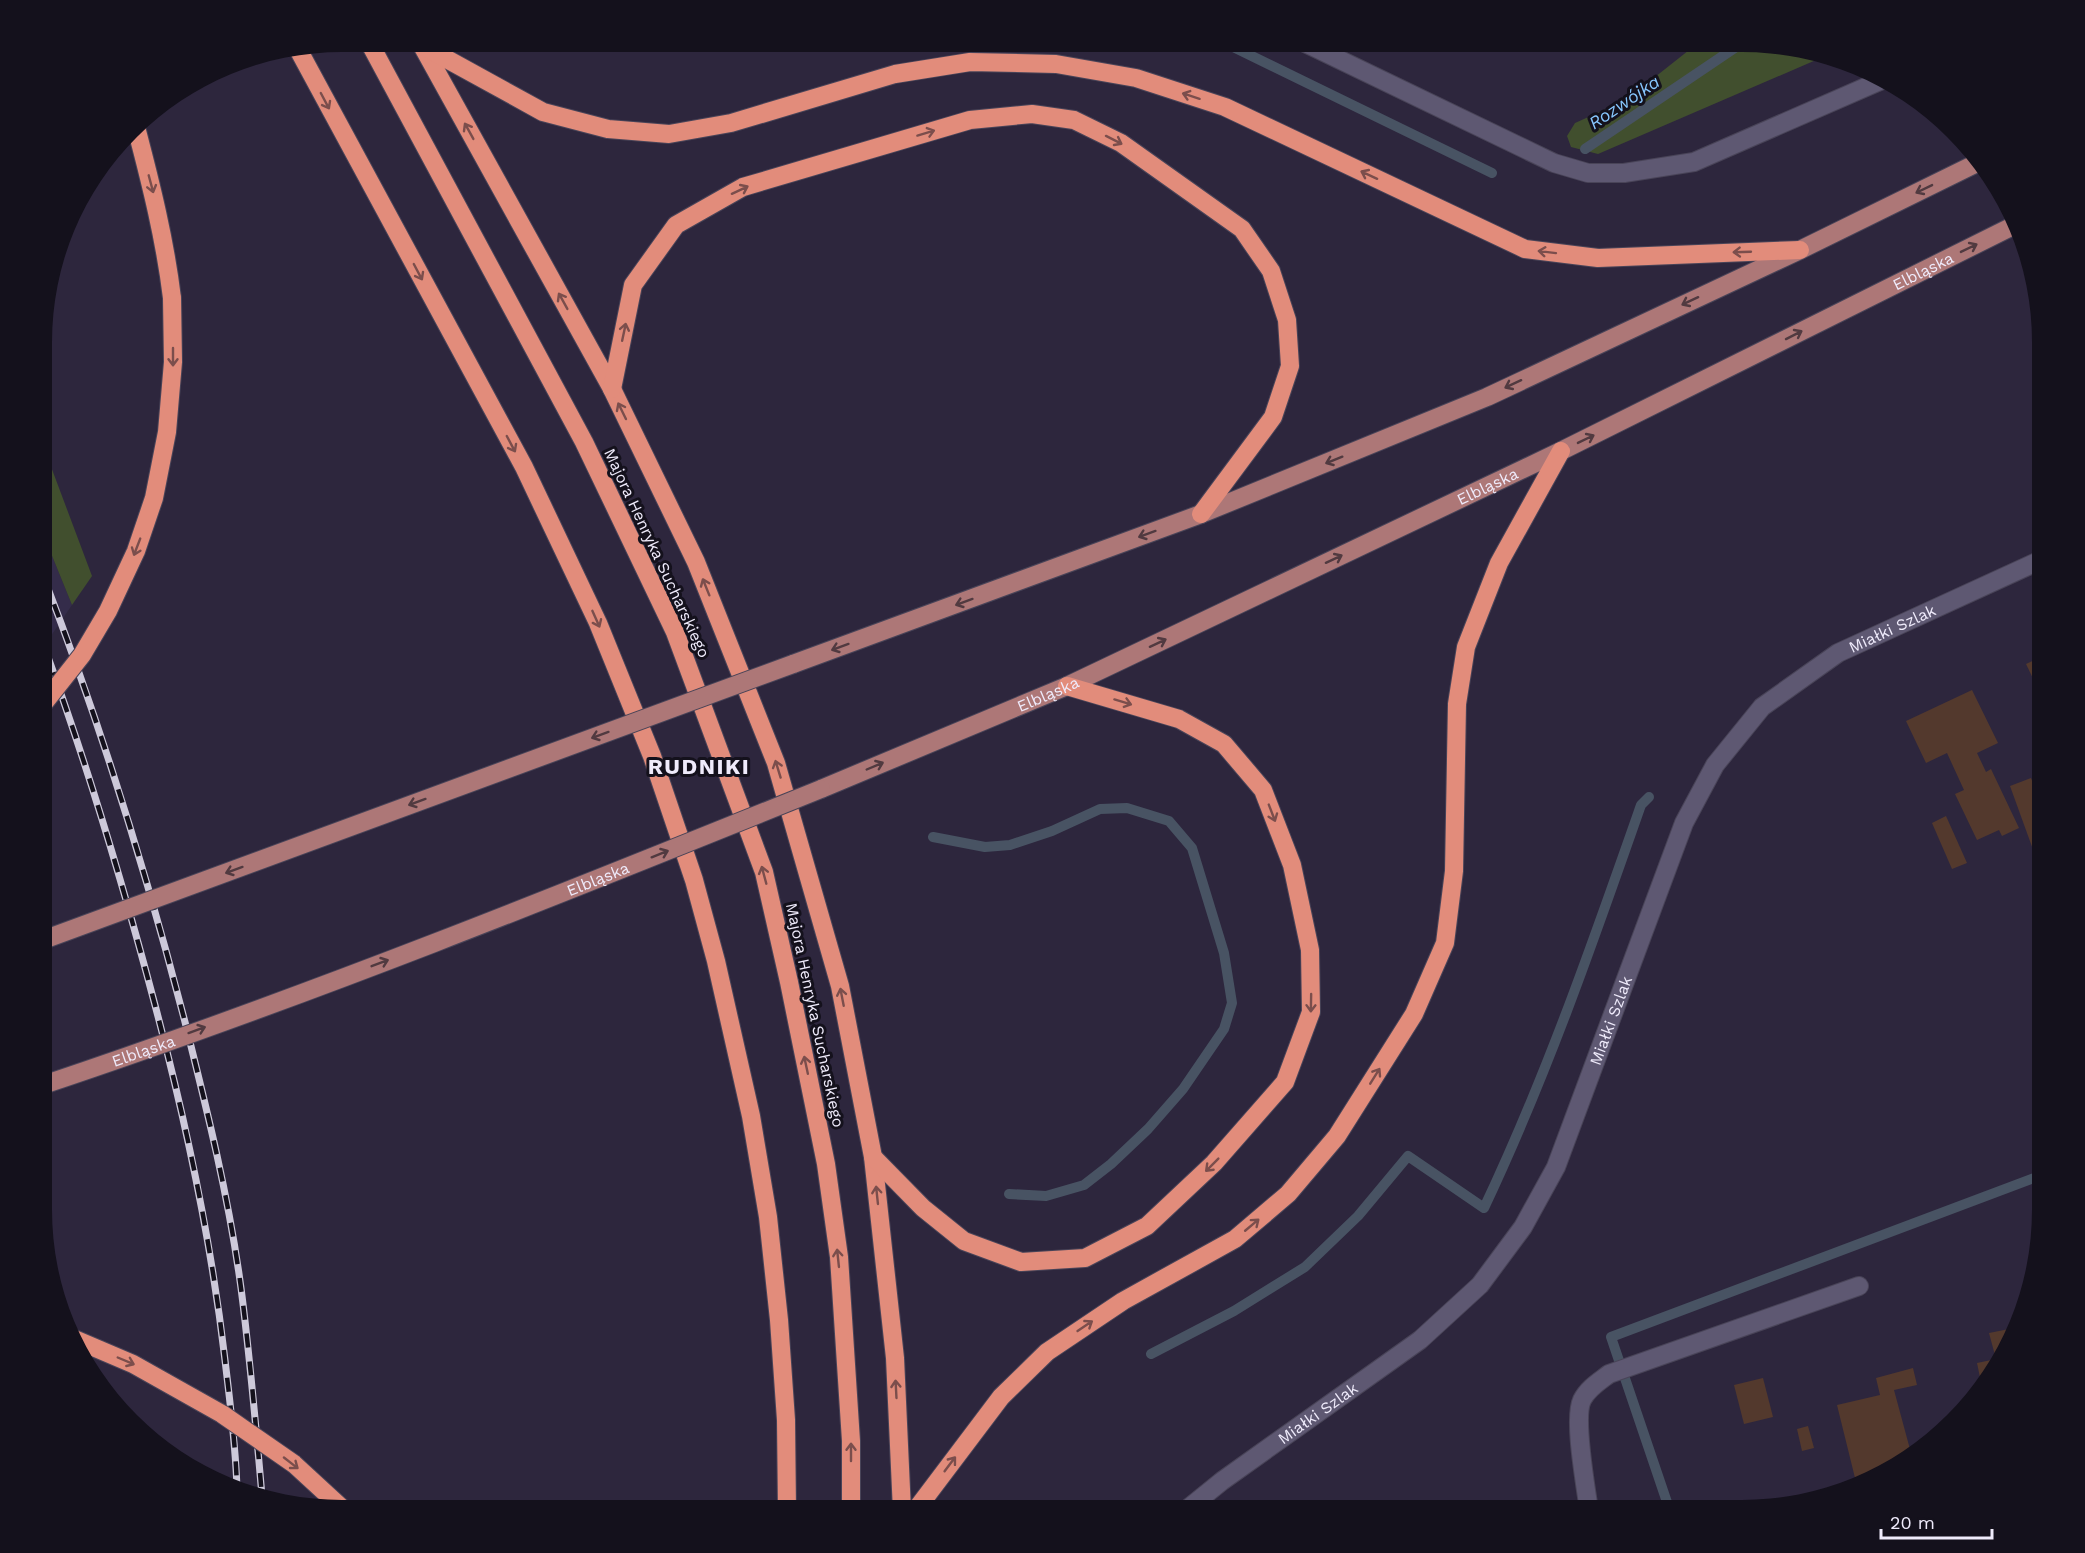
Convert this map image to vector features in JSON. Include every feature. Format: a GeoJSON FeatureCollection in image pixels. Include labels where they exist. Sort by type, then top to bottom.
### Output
{"type":"FeatureCollection","features":[{"type":"Feature","properties":{"kind":"highway","name":"Majora Henryka Sucharskiego"},"geometry":{"type":"LineString","coordinates":[[374,52],[584,442],[675,632],[764,872],[828,1175],[839,1257],[851,1441],[851,1500]]}},
{"type":"Feature","properties":{"kind":"highway"},"geometry":{"type":"LineString","coordinates":[[426,52],[612,389],[696,562],[777,763],[840,986],[873,1157],[895,1358],[901,1500]]}},
{"type":"Feature","properties":{"kind":"highway"},"geometry":{"type":"LineString","coordinates":[[436,52],[543,112],[608,129],[669,134],[731,123],[895,74],[970,62],[1056,64],[1136,78],[1225,107],[1525,249],[1598,258],[1800,250]]}},
{"type":"Feature","properties":{"kind":"highway"},"geometry":{"type":"LineString","coordinates":[[301,55],[539,498],[598,623],[651,756],[694,879],[716,961],[749,1105],[768,1217],[779,1320],[786,1420],[787,1500]]}},
{"type":"Feature","properties":{"kind":"highway"},"geometry":{"type":"LineString","coordinates":[[612,389],[633,285],[676,225],[743,187],[970,120],[1032,114],[1074,120],[1121,143],[1242,229],[1271,271],[1287,320],[1290,366],[1273,417],[1202,514]]}},
{"type":"Feature","properties":{"kind":"highway"},"geometry":{"type":"LineString","coordinates":[[52,693],[82,655],[108,611],[136,551],[154,498],[167,432],[173,362],[172,298],[166,249],[138,136]]}},
{"type":"Feature","properties":{"kind":"highway"},"geometry":{"type":"LineString","coordinates":[[923,1500],[1001,1397],[1047,1352],[1123,1301],[1235,1239],[1288,1194],[1337,1136],[1414,1014],[1445,943],[1454,870],[1457,704],[1466,647],[1499,563],[1561,451]]}},
{"type":"Feature","properties":{"kind":"highway"},"geometry":{"type":"LineString","coordinates":[[873,1157],[923,1208],[964,1242],[1021,1262],[1086,1258],[1148,1226],[1214,1163],[1286,1082],[1311,1012],[1310,950],[1292,865],[1263,790],[1224,744],[1179,719],[1067,686]]}},
{"type":"Feature","properties":{"kind":"highway"},"geometry":{"type":"LineString","coordinates":[[84,1343],[133,1364],[222,1414],[294,1464],[333,1500]]}},
{"type":"Feature","properties":{"kind":"main road"},"geometry":{"type":"LineString","coordinates":[[52,937],[1202,514],[1487,397],[1800,250],[1972,165]]}},
{"type":"Feature","properties":{"kind":"main road","name":"Elbląska"},"geometry":{"type":"LineString","coordinates":[[52,1082],[332,981],[574,889],[822,789],[1067,686],[1561,451],[2009,228]]}},
{"type":"Feature","properties":{"kind":"street"},"geometry":{"type":"LineString","coordinates":[[1324,52],[1545,159],[1588,173],[1624,173],[1694,162],[1874,84]]}},
{"type":"Feature","properties":{"kind":"street","name":"Miałki Szlak"},"geometry":{"type":"LineString","coordinates":[[1199,1500],[1420,1340],[1480,1285],[1523,1227],[1556,1167],[1684,823],[1715,765],[1762,707],[1838,653],[2032,564]]}},
{"type":"Feature","properties":{"kind":"street"},"geometry":{"type":"LineString","coordinates":[[1587,1500],[1579,1425],[1581,1401],[1591,1388],[1609,1374],[1859,1286]]}},
{"type":"Feature","properties":{"kind":"shaded area"},"geometry":{"type":"Polygon","coordinates":[[[52,556],[72,605],[52,634],[52,556]]]}},
{"type":"Feature","properties":{"kind":"green space"},"geometry":{"type":"Polygon","coordinates":[[[1687,52],[1762,53],[1814,61],[1598,154],[1571,147],[1567,136],[1575,123],[1613,106],[1687,52]]]}},
{"type":"Feature","properties":{"kind":"green space"},"geometry":{"type":"Polygon","coordinates":[[[52,469],[92,576],[72,605],[52,556],[52,469]]]}},
{"type":"Feature","properties":{"kind":"building"},"geometry":{"type":"Polygon","coordinates":[[[2032,661],[2032,676],[2026,664],[2032,661]]]}},
{"type":"Feature","properties":{"kind":"building"},"geometry":{"type":"Polygon","coordinates":[[[1972,690],[1998,743],[1977,753],[1986,772],[1991,769],[2019,828],[2002,836],[1999,830],[1977,840],[1955,794],[1964,790],[1947,753],[1926,763],[1906,721],[1972,690]]]}},
{"type":"Feature","properties":{"kind":"building"},"geometry":{"type":"Polygon","coordinates":[[[2031,778],[2032,781],[2032,847],[2010,786],[2031,778]]]}},
{"type":"Feature","properties":{"kind":"building"},"geometry":{"type":"Polygon","coordinates":[[[1946,816],[1967,863],[1952,869],[1932,823],[1946,816]]]}},
{"type":"Feature","properties":{"kind":"building"},"geometry":{"type":"Polygon","coordinates":[[[2007,1329],[1995,1355],[1989,1333],[2007,1329]]]}},
{"type":"Feature","properties":{"kind":"building"},"geometry":{"type":"Polygon","coordinates":[[[1992,1360],[1980,1377],[1977,1363],[1992,1360]]]}},
{"type":"Feature","properties":{"kind":"building"},"geometry":{"type":"Polygon","coordinates":[[[1913,1368],[1917,1385],[1894,1390],[1910,1448],[1888,1462],[1855,1478],[1837,1405],[1880,1395],[1876,1378],[1913,1368]]]}},
{"type":"Feature","properties":{"kind":"building"},"geometry":{"type":"Polygon","coordinates":[[[1763,1378],[1773,1417],[1744,1424],[1734,1385],[1763,1378]]]}},
{"type":"Feature","properties":{"kind":"building"},"geometry":{"type":"Polygon","coordinates":[[[1808,1426],[1814,1448],[1802,1451],[1797,1429],[1808,1426]]]}},
{"type":"Feature","properties":{"kind":"waterway"},"geometry":{"type":"LineString","coordinates":[[1244,52],[1492,173]]}},
{"type":"Feature","properties":{"kind":"waterway","name":"Rozwójka"},"geometry":{"type":"LineString","coordinates":[[1585,149],[1729,52]]}},
{"type":"Feature","properties":{"kind":"waterway"},"geometry":{"type":"LineString","coordinates":[[1151,1354],[1234,1311],[1305,1267],[1358,1216],[1408,1156],[1484,1208],[1548,1059],[1587,958],[1641,805],[1649,797]]}},
{"type":"Feature","properties":{"kind":"waterway"},"geometry":{"type":"LineString","coordinates":[[933,837],[985,847],[1010,845],[1052,831],[1100,809],[1127,808],[1169,821],[1192,848],[1224,953],[1232,1003],[1224,1029],[1183,1089],[1148,1129],[1111,1164],[1084,1185],[1046,1196],[1009,1194]]}},
{"type":"Feature","properties":{"kind":"waterway"},"geometry":{"type":"LineString","coordinates":[[1666,1500],[1611,1337],[2032,1179]]}},
{"type":"Feature","properties":{"kind":"railway"},"geometry":{"type":"LineString","coordinates":[[52,599],[103,742],[138,853],[185,1022],[209,1121],[224,1187],[241,1288],[261,1489]]}},
{"type":"Feature","properties":{"kind":"railway"},"geometry":{"type":"LineString","coordinates":[[52,669],[90,780],[117,869],[177,1093],[213,1270],[231,1409],[236,1480]]}},
{"type":"Feature","properties":{"kind":"district","name":"RUDNIKI"},"geometry":{"type":"Point","coordinates":[699,766]}}]}
